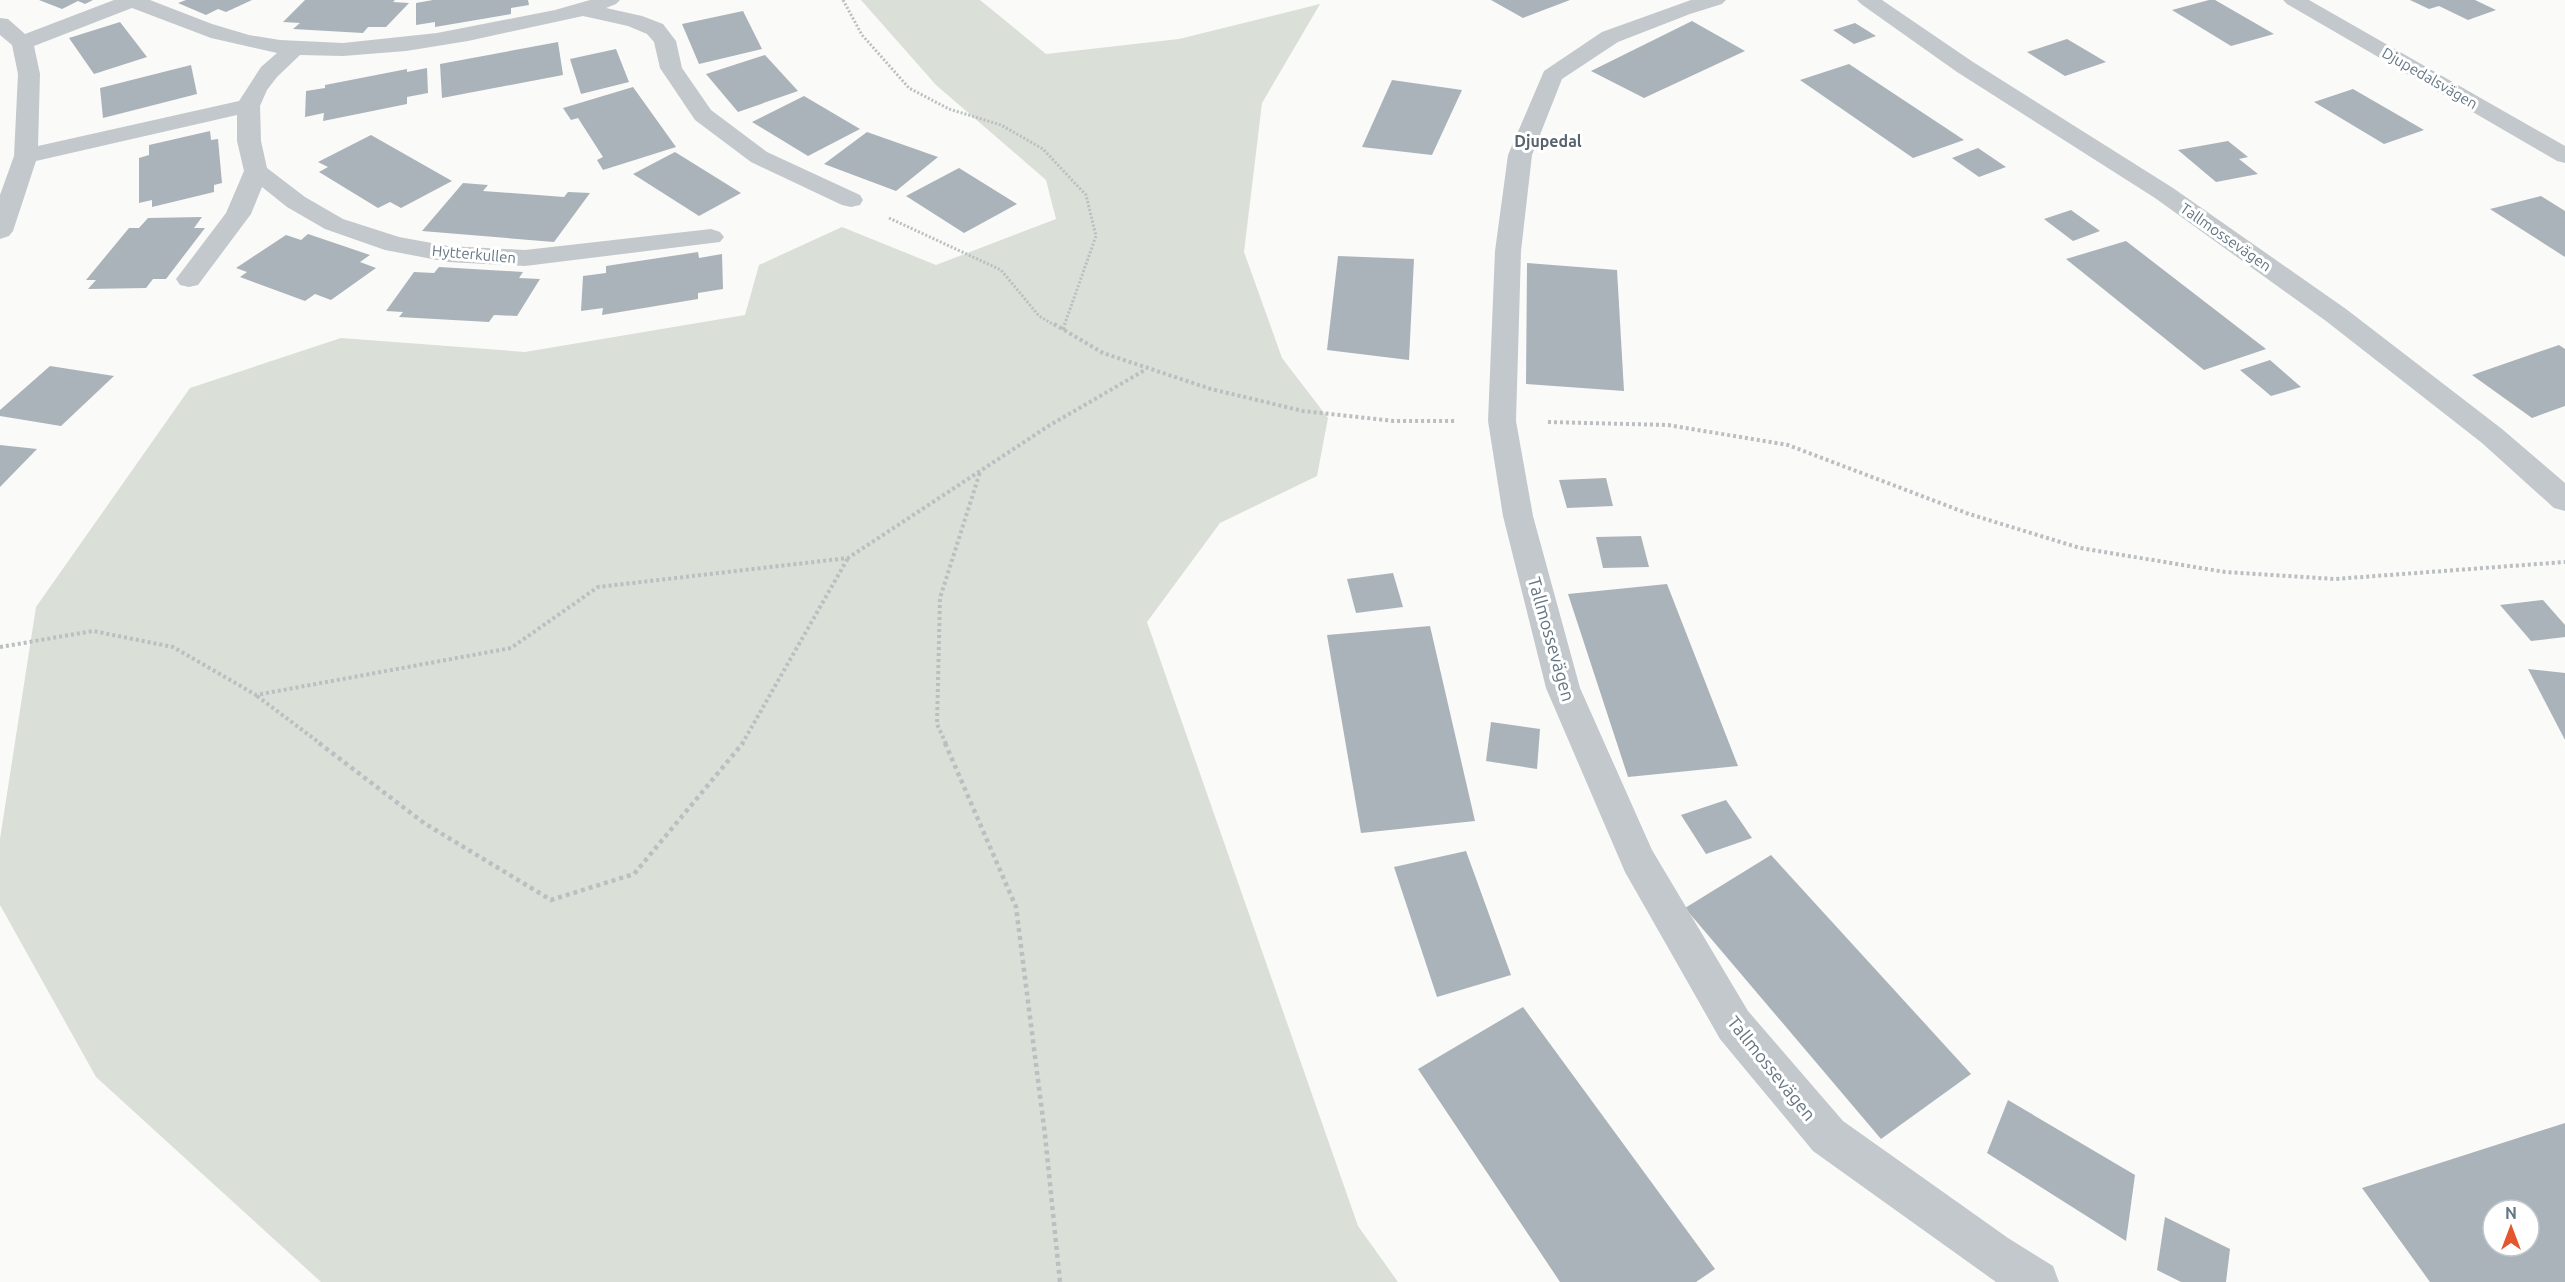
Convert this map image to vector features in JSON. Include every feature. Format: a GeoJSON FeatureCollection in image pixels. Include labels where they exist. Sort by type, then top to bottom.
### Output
{"type":"FeatureCollection","features":[{"type":"Feature","properties":{"kind":"street"},"geometry":{"type":"LineString","coordinates":[[21,43],[133,0],[182,22],[248,42],[295,48],[380,48],[431,41],[585,10],[609,0]]}},
{"type":"Feature","properties":{"kind":"street","name":"Tallmossevägen"},"geometry":{"type":"LineString","coordinates":[[1715,0],[1682,9],[1610,37],[1552,76],[1520,155],[1508,251],[1502,421],[1518,516],[1563,688],[1638,860],[1734,1025],[1828,1136],[1992,1254],[2037,1282]]}},
{"type":"Feature","properties":{"kind":"street","name":"Tallmossevägen"},"geometry":{"type":"LineString","coordinates":[[1868,0],[1965,67],[2164,193],[2336,315],[2484,429],[2565,500]]}},
{"type":"Feature","properties":{"kind":"street","name":"Djupedalsvägen"},"geometry":{"type":"LineString","coordinates":[[2294,0],[2565,156]]}},
{"type":"Feature","properties":{"kind":"street"},"geometry":{"type":"LineString","coordinates":[[585,10],[634,21],[655,29],[664,41],[671,68],[703,115],[759,157],[851,200]]}},
{"type":"Feature","properties":{"kind":"street"},"geometry":{"type":"LineString","coordinates":[[0,24],[21,43],[29,74],[26,156],[0,231]]}},
{"type":"Feature","properties":{"kind":"street"},"geometry":{"type":"LineString","coordinates":[[189,279],[238,214],[256,171],[249,141],[248,106],[256,89],[269,72],[295,48]]}},
{"type":"Feature","properties":{"kind":"street"},"geometry":{"type":"LineString","coordinates":[[26,156],[248,106]]}},
{"type":"Feature","properties":{"kind":"street","name":"Hytterkullen"},"geometry":{"type":"LineString","coordinates":[[256,171],[296,202],[334,224],[394,244],[448,255],[525,258],[711,237]]}},
{"type":"Feature","properties":{"kind":"path"},"geometry":{"type":"LineString","coordinates":[[843,0],[862,35],[909,88],[949,109],[1001,125],[1043,149],[1086,195],[1096,236],[1063,330]]}},
{"type":"Feature","properties":{"kind":"path"},"geometry":{"type":"LineString","coordinates":[[851,200],[1001,270],[1039,316],[1103,353],[1211,389],[1303,411],[1394,421],[1668,425],[1788,445],[1969,514],[2080,548],[2225,572],[2335,579],[2565,562]]}},
{"type":"Feature","properties":{"kind":"path"},"geometry":{"type":"LineString","coordinates":[[256,695],[512,648],[598,587],[848,558],[1050,425],[1146,369]]}},
{"type":"Feature","properties":{"kind":"path"},"geometry":{"type":"LineString","coordinates":[[980,471],[940,598],[937,724],[1016,907],[1046,1135],[1060,1282]]}},
{"type":"Feature","properties":{"kind":"path"},"geometry":{"type":"LineString","coordinates":[[0,647],[93,631],[173,646],[256,695],[424,823],[551,900],[634,874],[739,750],[848,558]]}},
{"type":"Feature","properties":{"kind":"shaded area"},"geometry":{"type":"Polygon","coordinates":[[[861,0],[980,0],[1046,54],[1179,39],[1320,4],[1262,103],[1244,252],[1282,358],[1328,418],[1317,476],[1220,523],[1147,622],[1358,1226],[1398,1282],[321,1282],[96,1077],[0,905],[0,839],[36,607],[190,388],[341,338],[525,352],[745,315],[759,265],[842,227],[936,265],[1056,219],[1046,180],[936,85],[861,0]]]}},
{"type":"Feature","properties":{"kind":"building"},"geometry":{"type":"Polygon","coordinates":[[[39,0],[93,0],[85,4],[78,1],[62,9],[39,0]]]}},
{"type":"Feature","properties":{"kind":"building"},"geometry":{"type":"Polygon","coordinates":[[[186,0],[252,0],[226,12],[218,9],[206,15],[178,3],[186,0]]]}},
{"type":"Feature","properties":{"kind":"building"},"geometry":{"type":"Polygon","coordinates":[[[305,0],[395,0],[393,2],[409,3],[386,27],[368,27],[363,33],[293,29],[300,23],[283,22],[305,0]]]}},
{"type":"Feature","properties":{"kind":"building"},"geometry":{"type":"Polygon","coordinates":[[[433,0],[528,0],[529,5],[511,8],[511,14],[435,27],[435,22],[416,25],[416,3],[433,0]]]}},
{"type":"Feature","properties":{"kind":"building"},"geometry":{"type":"Polygon","coordinates":[[[1491,0],[1570,0],[1523,18],[1491,0]]]}},
{"type":"Feature","properties":{"kind":"building"},"geometry":{"type":"Polygon","coordinates":[[[2215,0],[2274,34],[2231,46],[2172,10],[2215,0]]]}},
{"type":"Feature","properties":{"kind":"building"},"geometry":{"type":"Polygon","coordinates":[[[2410,0],[2475,0],[2496,10],[2468,20],[2439,6],[2429,9],[2410,0]]]}},
{"type":"Feature","properties":{"kind":"building"},"geometry":{"type":"Polygon","coordinates":[[[743,11],[762,49],[699,64],[682,24],[743,11]]]}},
{"type":"Feature","properties":{"kind":"building"},"geometry":{"type":"Polygon","coordinates":[[[1692,21],[1745,51],[1644,98],[1591,71],[1692,21]]]}},
{"type":"Feature","properties":{"kind":"building"},"geometry":{"type":"Polygon","coordinates":[[[120,22],[147,57],[94,74],[69,38],[120,22]]]}},
{"type":"Feature","properties":{"kind":"building"},"geometry":{"type":"Polygon","coordinates":[[[1855,23],[1876,36],[1854,44],[1833,30],[1855,23]]]}},
{"type":"Feature","properties":{"kind":"building"},"geometry":{"type":"Polygon","coordinates":[[[2067,39],[2106,62],[2065,76],[2027,52],[2067,39]]]}},
{"type":"Feature","properties":{"kind":"building"},"geometry":{"type":"Polygon","coordinates":[[[558,42],[563,75],[442,98],[440,64],[558,42]]]}},
{"type":"Feature","properties":{"kind":"building"},"geometry":{"type":"Polygon","coordinates":[[[616,49],[629,82],[581,94],[570,59],[616,49]]]}},
{"type":"Feature","properties":{"kind":"building"},"geometry":{"type":"Polygon","coordinates":[[[765,55],[798,91],[738,112],[706,74],[765,55]]]}},
{"type":"Feature","properties":{"kind":"building"},"geometry":{"type":"Polygon","coordinates":[[[1849,64],[1964,140],[1913,158],[1800,80],[1849,64]]]}},
{"type":"Feature","properties":{"kind":"building"},"geometry":{"type":"Polygon","coordinates":[[[191,65],[197,94],[103,118],[100,88],[191,65]]]}},
{"type":"Feature","properties":{"kind":"building"},"geometry":{"type":"Polygon","coordinates":[[[427,68],[428,93],[407,97],[407,104],[323,121],[324,113],[305,117],[306,91],[325,88],[325,85],[407,69],[407,72],[427,68]]]}},
{"type":"Feature","properties":{"kind":"building"},"geometry":{"type":"Polygon","coordinates":[[[1392,80],[1462,90],[1432,155],[1362,147],[1392,80]]]}},
{"type":"Feature","properties":{"kind":"building"},"geometry":{"type":"Polygon","coordinates":[[[633,87],[676,147],[603,170],[597,160],[603,157],[578,118],[571,120],[563,108],[633,87]]]}},
{"type":"Feature","properties":{"kind":"building"},"geometry":{"type":"Polygon","coordinates":[[[2353,89],[2424,130],[2384,144],[2314,102],[2353,89]]]}},
{"type":"Feature","properties":{"kind":"building"},"geometry":{"type":"Polygon","coordinates":[[[804,96],[860,129],[808,156],[752,122],[804,96]]]}},
{"type":"Feature","properties":{"kind":"building"},"geometry":{"type":"Polygon","coordinates":[[[210,131],[211,140],[218,139],[222,183],[214,185],[214,192],[152,207],[152,200],[139,203],[139,158],[149,155],[149,145],[210,131]]]}},
{"type":"Feature","properties":{"kind":"building"},"geometry":{"type":"Polygon","coordinates":[[[867,132],[938,157],[896,191],[824,164],[867,132]]]}},
{"type":"Feature","properties":{"kind":"building"},"geometry":{"type":"Polygon","coordinates":[[[371,135],[452,181],[401,208],[390,202],[378,208],[319,172],[328,167],[318,162],[371,135]]]}},
{"type":"Feature","properties":{"kind":"building"},"geometry":{"type":"Polygon","coordinates":[[[2228,141],[2248,157],[2239,159],[2258,174],[2216,182],[2178,150],[2228,141]]]}},
{"type":"Feature","properties":{"kind":"building"},"geometry":{"type":"Polygon","coordinates":[[[1978,148],[2006,167],[1979,177],[1952,158],[1978,148]]]}},
{"type":"Feature","properties":{"kind":"building"},"geometry":{"type":"Polygon","coordinates":[[[675,152],[741,193],[699,216],[633,174],[675,152]]]}},
{"type":"Feature","properties":{"kind":"building"},"geometry":{"type":"Polygon","coordinates":[[[959,168],[1017,204],[964,233],[906,196],[959,168]]]}},
{"type":"Feature","properties":{"kind":"building"},"geometry":{"type":"Polygon","coordinates":[[[463,183],[488,185],[483,191],[564,197],[568,192],[590,193],[554,242],[422,231],[463,183]]]}},
{"type":"Feature","properties":{"kind":"building"},"geometry":{"type":"Polygon","coordinates":[[[2541,196],[2565,211],[2565,257],[2490,209],[2541,196]]]}},
{"type":"Feature","properties":{"kind":"building"},"geometry":{"type":"Polygon","coordinates":[[[2071,210],[2100,231],[2073,241],[2044,219],[2071,210]]]}},
{"type":"Feature","properties":{"kind":"building"},"geometry":{"type":"Polygon","coordinates":[[[202,217],[194,228],[205,228],[166,279],[153,279],[146,288],[88,289],[96,280],[86,280],[129,228],[139,228],[148,218],[202,217]]]}},
{"type":"Feature","properties":{"kind":"building"},"geometry":{"type":"Polygon","coordinates":[[[308,234],[370,255],[360,262],[376,268],[331,300],[315,294],[305,301],[240,277],[247,272],[236,268],[286,235],[301,240],[308,234]]]}},
{"type":"Feature","properties":{"kind":"building"},"geometry":{"type":"Polygon","coordinates":[[[2126,241],[2266,349],[2204,370],[2066,259],[2126,241]]]}},
{"type":"Feature","properties":{"kind":"building"},"geometry":{"type":"Polygon","coordinates":[[[698,252],[699,258],[722,254],[723,289],[698,293],[698,299],[602,315],[603,308],[581,311],[583,276],[606,273],[606,266],[698,252]]]}},
{"type":"Feature","properties":{"kind":"building"},"geometry":{"type":"Polygon","coordinates":[[[1338,256],[1414,259],[1409,360],[1327,350],[1338,256]]]}},
{"type":"Feature","properties":{"kind":"building"},"geometry":{"type":"Polygon","coordinates":[[[1527,263],[1617,270],[1624,391],[1526,384],[1527,263]]]}},
{"type":"Feature","properties":{"kind":"building"},"geometry":{"type":"Polygon","coordinates":[[[439,267],[523,272],[519,278],[540,279],[517,316],[494,315],[489,322],[399,317],[403,312],[386,311],[414,272],[434,273],[439,267]]]}},
{"type":"Feature","properties":{"kind":"building"},"geometry":{"type":"Polygon","coordinates":[[[2559,345],[2565,349],[2565,406],[2532,418],[2472,375],[2559,345]]]}},
{"type":"Feature","properties":{"kind":"building"},"geometry":{"type":"Polygon","coordinates":[[[2270,360],[2301,387],[2271,396],[2240,370],[2270,360]]]}},
{"type":"Feature","properties":{"kind":"building"},"geometry":{"type":"Polygon","coordinates":[[[50,366],[114,376],[61,426],[0,416],[0,410],[50,366]]]}},
{"type":"Feature","properties":{"kind":"building"},"geometry":{"type":"Polygon","coordinates":[[[0,445],[37,449],[0,487],[0,445]]]}},
{"type":"Feature","properties":{"kind":"building"},"geometry":{"type":"Polygon","coordinates":[[[1606,478],[1613,506],[1567,508],[1559,480],[1606,478]]]}},
{"type":"Feature","properties":{"kind":"building"},"geometry":{"type":"Polygon","coordinates":[[[1641,536],[1649,567],[1603,568],[1596,537],[1641,536]]]}},
{"type":"Feature","properties":{"kind":"building"},"geometry":{"type":"Polygon","coordinates":[[[1393,573],[1403,607],[1356,613],[1347,579],[1393,573]]]}},
{"type":"Feature","properties":{"kind":"building"},"geometry":{"type":"Polygon","coordinates":[[[1667,584],[1738,766],[1628,777],[1568,594],[1667,584]]]}},
{"type":"Feature","properties":{"kind":"building"},"geometry":{"type":"Polygon","coordinates":[[[2543,600],[2565,625],[2565,637],[2531,641],[2500,605],[2543,600]]]}},
{"type":"Feature","properties":{"kind":"building"},"geometry":{"type":"Polygon","coordinates":[[[1430,626],[1475,821],[1361,833],[1327,635],[1430,626]]]}},
{"type":"Feature","properties":{"kind":"building"},"geometry":{"type":"Polygon","coordinates":[[[2528,669],[2565,673],[2565,740],[2528,669]]]}},
{"type":"Feature","properties":{"kind":"building"},"geometry":{"type":"Polygon","coordinates":[[[1491,722],[1540,729],[1537,769],[1486,761],[1491,722]]]}},
{"type":"Feature","properties":{"kind":"building"},"geometry":{"type":"Polygon","coordinates":[[[1726,800],[1752,838],[1706,854],[1681,815],[1726,800]]]}},
{"type":"Feature","properties":{"kind":"building"},"geometry":{"type":"Polygon","coordinates":[[[1466,851],[1511,975],[1437,997],[1394,867],[1466,851]]]}},
{"type":"Feature","properties":{"kind":"building"},"geometry":{"type":"Polygon","coordinates":[[[1771,855],[1971,1074],[1881,1139],[1685,908],[1771,855]]]}},
{"type":"Feature","properties":{"kind":"building"},"geometry":{"type":"Polygon","coordinates":[[[1523,1007],[1715,1269],[1696,1282],[1560,1282],[1418,1069],[1523,1007]]]}},
{"type":"Feature","properties":{"kind":"building"},"geometry":{"type":"Polygon","coordinates":[[[2008,1100],[2135,1175],[2126,1241],[1987,1153],[2008,1100]]]}},
{"type":"Feature","properties":{"kind":"building"},"geometry":{"type":"Polygon","coordinates":[[[2565,1123],[2565,1282],[2430,1282],[2362,1188],[2565,1123]]]}},
{"type":"Feature","properties":{"kind":"building"},"geometry":{"type":"Polygon","coordinates":[[[2165,1217],[2230,1249],[2226,1282],[2181,1282],[2157,1270],[2165,1217]]]}},
{"type":"Feature","properties":{"kind":"district","name":"Djupedal"},"geometry":{"type":"Point","coordinates":[1548,141]}}]}
